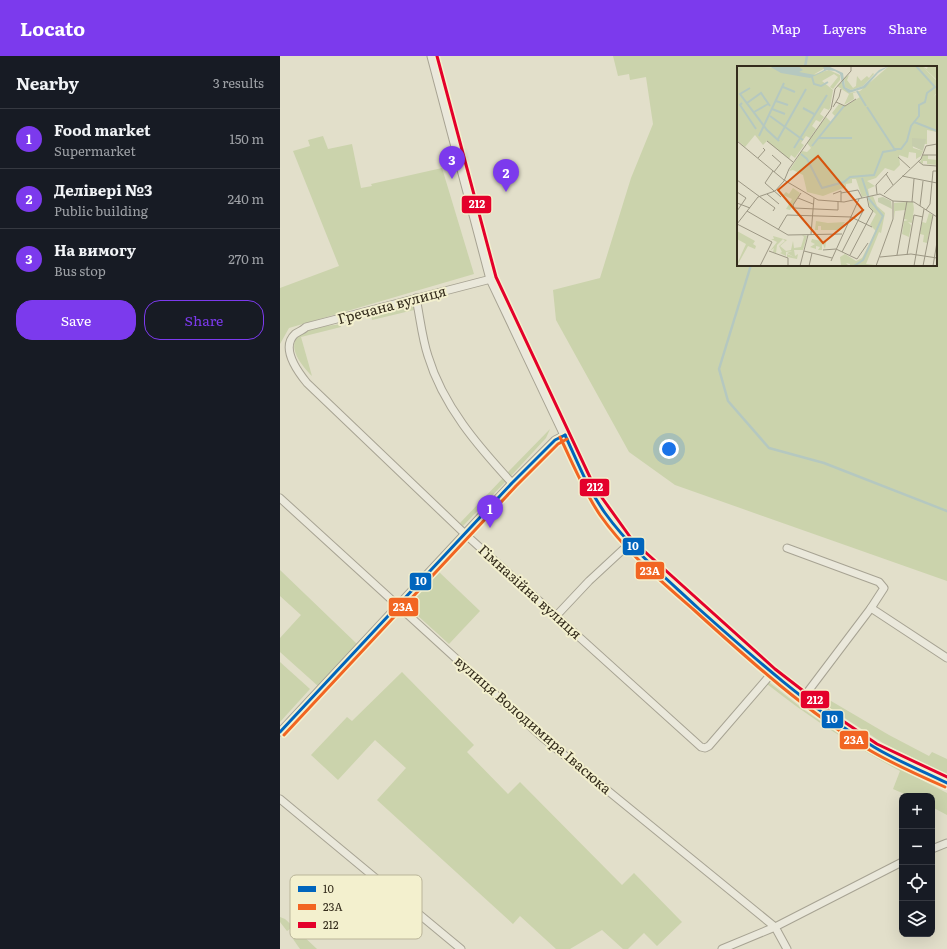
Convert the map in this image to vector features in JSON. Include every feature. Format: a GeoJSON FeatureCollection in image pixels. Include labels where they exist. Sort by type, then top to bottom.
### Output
{"type":"FeatureCollection","features":[{"type":"Feature","properties":{"kind":"street"},"geometry":{"type":"LineString","coordinates":[[432,56],[491,278],[591,490],[605,512],[629,544],[772,673],[803,698],[834,721],[875,748],[947,783]]}},
{"type":"Feature","properties":{"kind":"street","name":"Гречана вулиця"},"geometry":{"type":"LineString","coordinates":[[294,335],[306,327],[491,278]]}},
{"type":"Feature","properties":{"kind":"street"},"geometry":{"type":"LineString","coordinates":[[416,298],[428,356],[445,396],[476,442],[512,483]]}},
{"type":"Feature","properties":{"kind":"street","name":"Гімназійна вулиця"},"geometry":{"type":"LineString","coordinates":[[294,335],[290,344],[290,354],[296,368],[307,383],[465,534],[557,615],[700,747],[705,748],[709,746],[772,673]]}},
{"type":"Feature","properties":{"kind":"street"},"geometry":{"type":"LineString","coordinates":[[280,732],[512,483],[555,440],[566,435]]}},
{"type":"Feature","properties":{"kind":"street","name":"вулиця Володимира Івасюка"},"geometry":{"type":"LineString","coordinates":[[280,498],[542,737],[775,927],[787,949]]}},
{"type":"Feature","properties":{"kind":"street"},"geometry":{"type":"LineString","coordinates":[[557,615],[589,581],[629,544]]}},
{"type":"Feature","properties":{"kind":"street"},"geometry":{"type":"LineString","coordinates":[[787,548],[881,583],[883,590],[803,698]]}},
{"type":"Feature","properties":{"kind":"street"},"geometry":{"type":"LineString","coordinates":[[871,608],[947,658]]}},
{"type":"Feature","properties":{"kind":"street"},"geometry":{"type":"LineString","coordinates":[[280,799],[372,875]]}},
{"type":"Feature","properties":{"kind":"street"},"geometry":{"type":"LineString","coordinates":[[935,848],[947,843]]}},
{"type":"Feature","properties":{"kind":"street"},"geometry":{"type":"LineString","coordinates":[[722,949],[775,927],[899,864]]}},
{"type":"Feature","properties":{"kind":"street"},"geometry":{"type":"LineString","coordinates":[[422,917],[461,949]]}},
{"type":"Feature","properties":{"kind":"green space"},"geometry":{"type":"Polygon","coordinates":[[[613,56],[947,56],[947,581],[675,485],[629,452],[556,320],[553,290],[600,278],[631,178],[653,124],[646,77],[630,80],[629,74],[618,76],[613,56]]]}},
{"type":"Feature","properties":{"kind":"green space"},"geometry":{"type":"Polygon","coordinates":[[[323,136],[328,149],[352,144],[361,188],[372,186],[371,184],[442,168],[474,274],[289,328],[280,344],[280,288],[339,266],[293,151],[310,146],[308,140],[323,136]]]}},
{"type":"Feature","properties":{"kind":"green space"},"geometry":{"type":"Polygon","coordinates":[[[413,305],[414,310],[372,320],[371,315],[413,305]]]}},
{"type":"Feature","properties":{"kind":"green space"},"geometry":{"type":"Polygon","coordinates":[[[340,324],[341,327],[301,337],[312,376],[298,359],[294,346],[295,341],[299,335],[310,329],[340,324]]]}},
{"type":"Feature","properties":{"kind":"green space"},"geometry":{"type":"Polygon","coordinates":[[[550,429],[546,438],[511,476],[506,474],[550,429]]]}},
{"type":"Feature","properties":{"kind":"green space"},"geometry":{"type":"Polygon","coordinates":[[[504,477],[507,480],[463,526],[460,523],[504,477]]]}},
{"type":"Feature","properties":{"kind":"green space"},"geometry":{"type":"Polygon","coordinates":[[[280,570],[357,644],[318,686],[280,652],[280,638],[301,615],[280,596],[280,570]]]}},
{"type":"Feature","properties":{"kind":"green space"},"geometry":{"type":"Polygon","coordinates":[[[438,571],[480,611],[449,644],[406,605],[438,571]]]}},
{"type":"Feature","properties":{"kind":"green space"},"geometry":{"type":"Polygon","coordinates":[[[280,662],[310,689],[280,722],[280,662]]]}},
{"type":"Feature","properties":{"kind":"green space"},"geometry":{"type":"Polygon","coordinates":[[[402,672],[474,745],[467,752],[508,794],[520,782],[622,885],[634,873],[682,922],[657,946],[644,933],[628,949],[623,949],[602,930],[570,949],[556,949],[520,916],[513,924],[377,800],[406,768],[375,740],[338,780],[311,755],[347,717],[352,721],[402,672]]]}},
{"type":"Feature","properties":{"kind":"green space"},"geometry":{"type":"Polygon","coordinates":[[[770,683],[803,709],[853,744],[815,720],[767,684],[770,683]]]}},
{"type":"Feature","properties":{"kind":"green space"},"geometry":{"type":"Polygon","coordinates":[[[814,691],[889,735],[929,756],[932,752],[947,759],[947,775],[883,743],[811,696],[814,691]]]}},
{"type":"Feature","properties":{"kind":"green space"},"geometry":{"type":"Polygon","coordinates":[[[859,747],[947,793],[947,815],[935,809],[935,793],[902,793],[893,789],[900,771],[859,747]]]}},
{"type":"Feature","properties":{"kind":"green space"},"geometry":{"type":"Polygon","coordinates":[[[280,917],[285,919],[290,924],[290,929],[287,931],[280,922],[280,917]]]}},
{"type":"Feature","properties":{"kind":"green space"},"geometry":{"type":"Polygon","coordinates":[[[293,939],[306,939],[317,949],[300,949],[293,939]]]}},
{"type":"Feature","properties":{"kind":"waterway"},"geometry":{"type":"LineString","coordinates":[[805,66],[807,56]]}},
{"type":"Feature","properties":{"kind":"waterway"},"geometry":{"type":"LineString","coordinates":[[751,266],[719,369],[728,401],[769,448],[824,463],[947,511]]}},
{"type":"Feature","properties":{"kind":"transit line","name":"212"},"geometry":{"type":"LineString","coordinates":[[437,56],[496,277],[595,488],[633,541],[775,669],[837,717],[877,744],[947,777]]}},
{"type":"Feature","properties":{"kind":"transit line","name":"10"},"geometry":{"type":"LineString","coordinates":[[565,435],[588,485],[605,513],[637,551],[698,608],[761,664],[827,716],[874,747],[947,783]]}},
{"type":"Feature","properties":{"kind":"transit line","name":"10"},"geometry":{"type":"LineString","coordinates":[[280,732],[512,483],[555,440],[565,435]]}},
{"type":"Feature","properties":{"kind":"transit line","name":"23А"},"geometry":{"type":"LineString","coordinates":[[560,437],[584,487],[600,515],[632,554],[657,577],[758,667],[824,720],[880,756],[945,787]]}},
{"type":"Feature","properties":{"kind":"transit line","name":"23А"},"geometry":{"type":"LineString","coordinates":[[284,735],[516,486],[558,444],[567,439]]}},
{"type":"Feature","properties":{"kind":"place","name":"На вимогу"},"geometry":{"type":"Point","coordinates":[452,179]}},
{"type":"Feature","properties":{"kind":"place","name":"Делівері №3"},"geometry":{"type":"Point","coordinates":[506,192]}},
{"type":"Feature","properties":{"kind":"place","name":"Food market"},"geometry":{"type":"Point","coordinates":[490,528]}}]}
